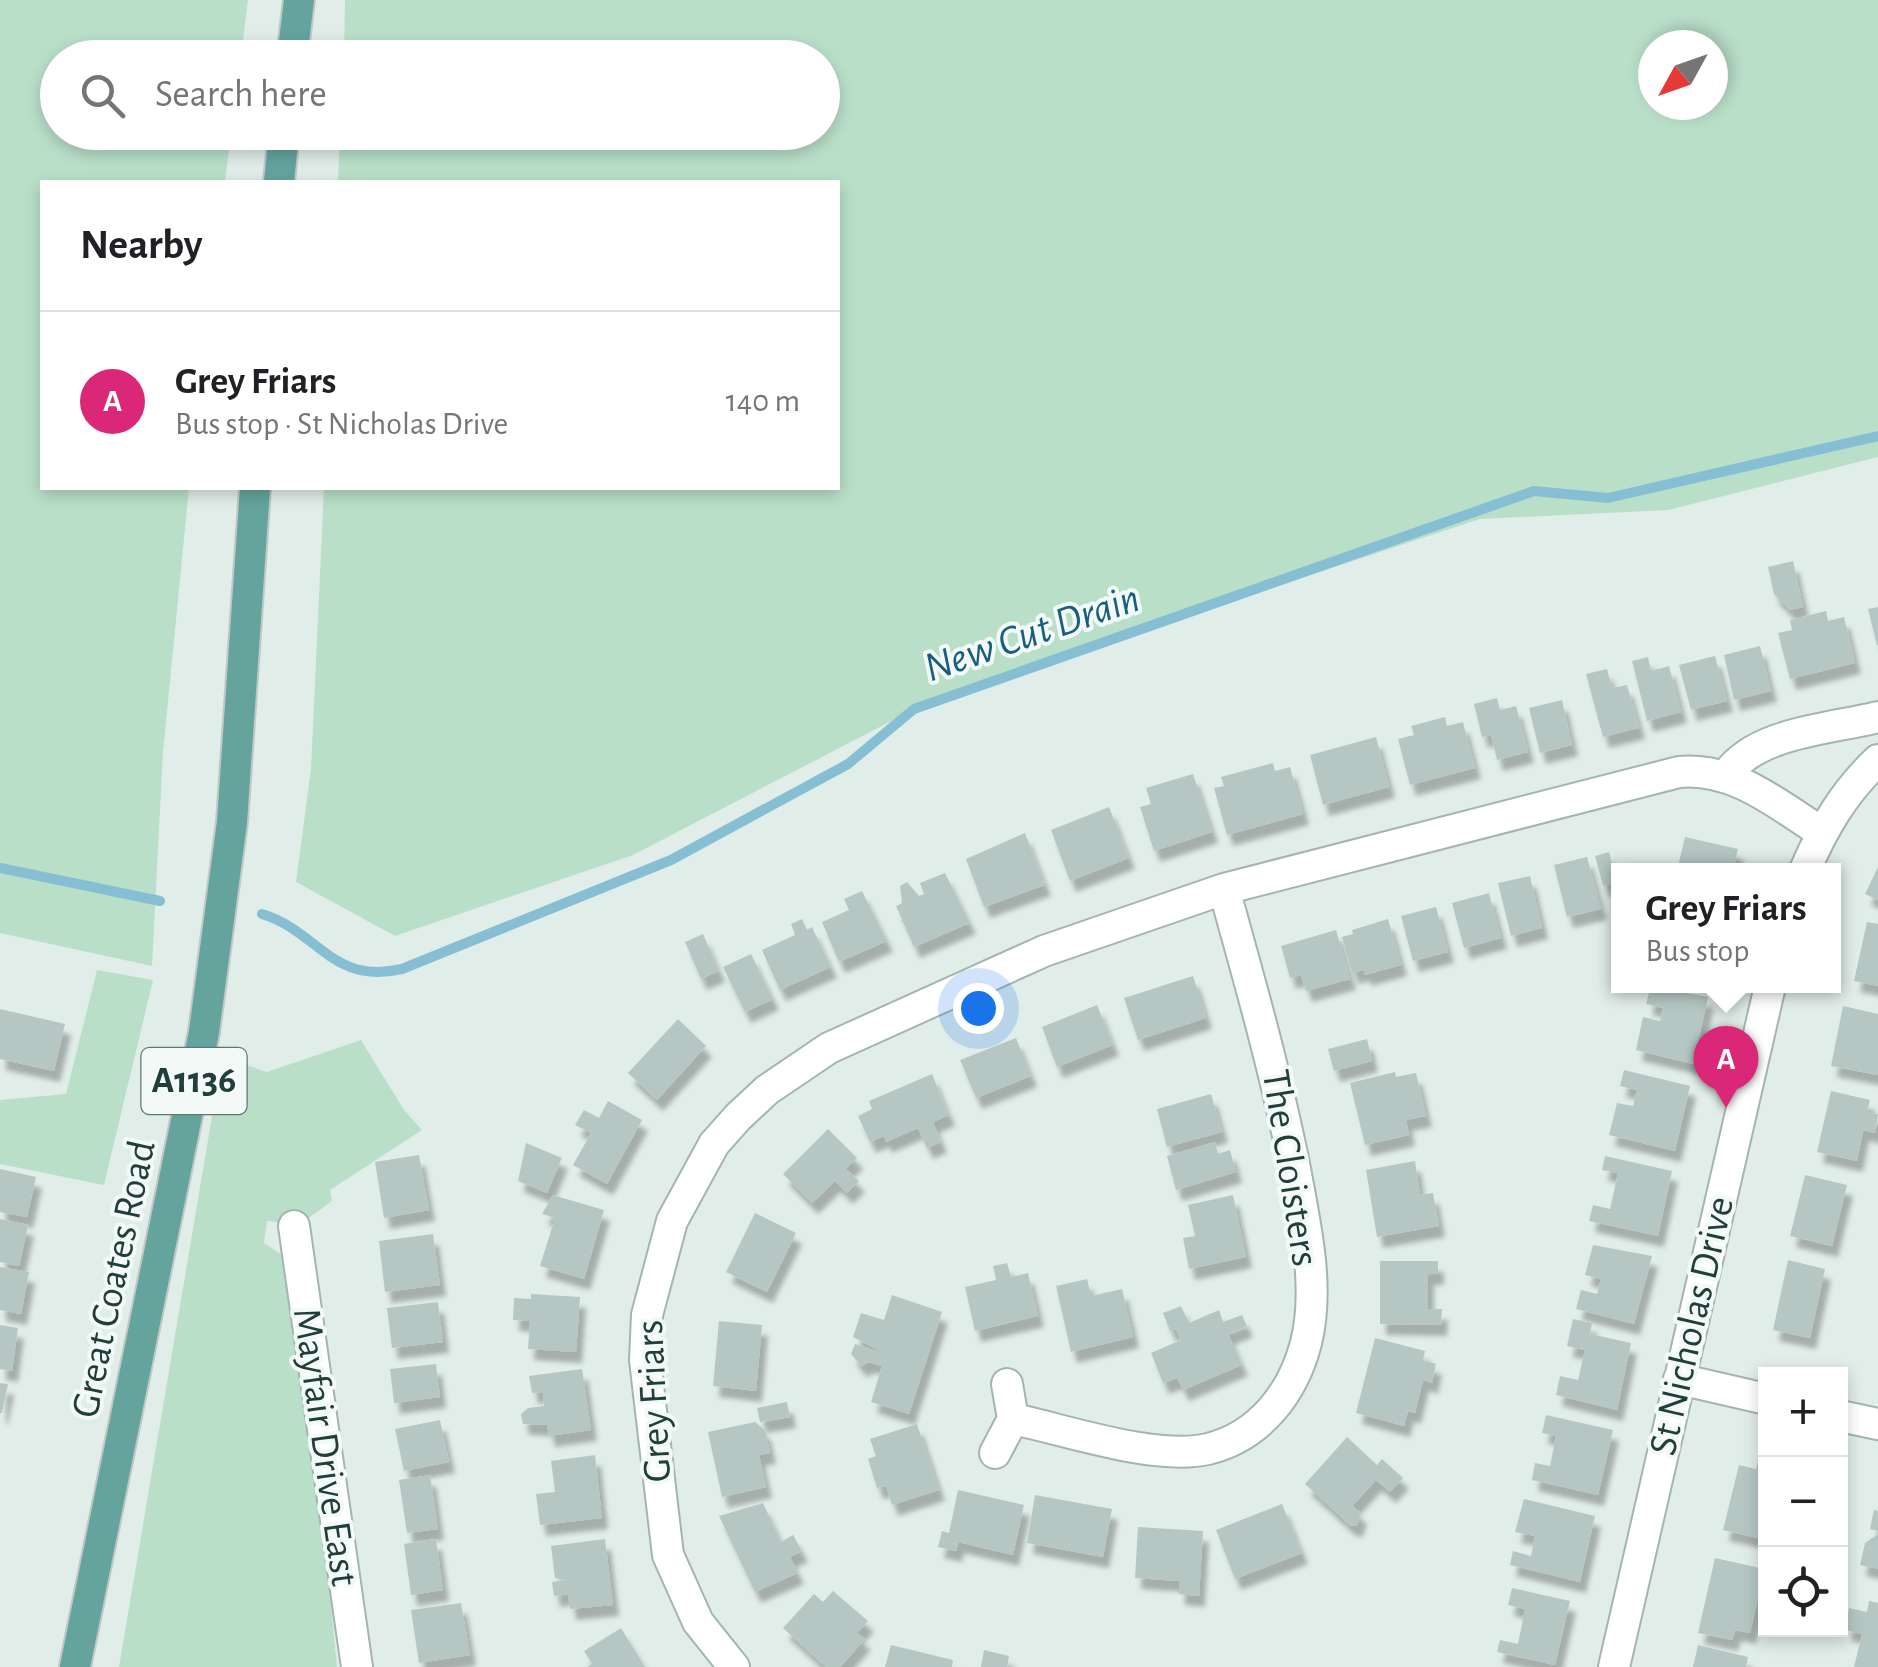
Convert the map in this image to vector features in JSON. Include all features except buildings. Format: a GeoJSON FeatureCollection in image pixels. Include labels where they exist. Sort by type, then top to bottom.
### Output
{"type":"FeatureCollection","features":[{"type":"Feature","properties":{"kind":"main road"},"geometry":{"type":"LineString","coordinates":[[294,40],[299,0]]}},
{"type":"Feature","properties":{"kind":"main road"},"geometry":{"type":"LineString","coordinates":[[278,180],[282,150]]}},
{"type":"Feature","properties":{"kind":"main road","name":"Great Coates Road"},"geometry":{"type":"LineString","coordinates":[[75,1667],[210,993],[232,822],[255,490]]}},
{"type":"Feature","properties":{"kind":"street"},"geometry":{"type":"LineString","coordinates":[[1726,776],[1736,761],[1765,745],[1878,718]]}},
{"type":"Feature","properties":{"kind":"street"},"geometry":{"type":"LineString","coordinates":[[1808,863],[1822,832],[1854,783],[1878,760]]}},
{"type":"Feature","properties":{"kind":"street","name":"Grey Friars"},"geometry":{"type":"LineString","coordinates":[[734,1667],[698,1622],[668,1555],[660,1522],[644,1360],[646,1315],[672,1221],[714,1144],[767,1090],[829,1048],[1044,952],[1224,888],[1678,772],[1703,770],[1726,776],[1822,832]]}},
{"type":"Feature","properties":{"kind":"street","name":"The Cloisters"},"geometry":{"type":"LineString","coordinates":[[1013,1419],[1168,1451],[1207,1449],[1248,1432],[1278,1406],[1295,1376],[1307,1340],[1309,1244],[1274,1066],[1224,888]]}},
{"type":"Feature","properties":{"kind":"street","name":"St Nicholas Drive"},"geometry":{"type":"LineString","coordinates":[[1614,1667],[1768,993]]}},
{"type":"Feature","properties":{"kind":"street","name":"Mayfair Drive East"},"geometry":{"type":"LineString","coordinates":[[294,1226],[357,1667]]}},
{"type":"Feature","properties":{"kind":"street"},"geometry":{"type":"LineString","coordinates":[[1680,1379],[1758,1396]]}},
{"type":"Feature","properties":{"kind":"street"},"geometry":{"type":"LineString","coordinates":[[994,1453],[1013,1419],[1007,1384]]}},
{"type":"Feature","properties":{"kind":"street"},"geometry":{"type":"LineString","coordinates":[[1848,1418],[1878,1424]]}},
{"type":"Feature","properties":{"kind":"green space"},"geometry":{"type":"Polygon","coordinates":[[[0,0],[248,0],[243,40],[40,40],[40,150],[229,150],[225,180],[40,180],[40,490],[189,490],[163,752],[152,966],[0,933],[0,0]]]}},
{"type":"Feature","properties":{"kind":"green space"},"geometry":{"type":"Polygon","coordinates":[[[345,0],[1878,0],[1878,457],[1668,510],[1480,519],[928,702],[633,855],[395,936],[296,882],[311,769],[324,490],[840,490],[840,180],[338,180],[339,150],[840,150],[840,40],[344,40],[345,0]]]}},
{"type":"Feature","properties":{"kind":"green space"},"geometry":{"type":"Polygon","coordinates":[[[97,970],[153,980],[104,1185],[0,1164],[0,1100],[66,1094],[97,970]]]}},
{"type":"Feature","properties":{"kind":"green space"},"geometry":{"type":"Polygon","coordinates":[[[361,1040],[404,1110],[422,1130],[330,1190],[332,1201],[299,1225],[267,1221],[264,1243],[291,1261],[300,1287],[337,1667],[119,1667],[222,1057],[267,1072],[361,1040]]]}},
{"type":"Feature","properties":{"kind":"waterway","name":"New Cut Drain"},"geometry":{"type":"LineString","coordinates":[[262,914],[282,922],[327,954],[358,970],[402,969],[671,860],[848,764],[914,709],[1534,491],[1608,498],[1878,436]]}},
{"type":"Feature","properties":{"kind":"waterway","name":"New Cut Drain"},"geometry":{"type":"LineString","coordinates":[[0,868],[160,901]]}},
{"type":"Feature","properties":{"kind":"place","name":"Grey Friars"},"geometry":{"type":"Point","coordinates":[1726,1108]}}]}
